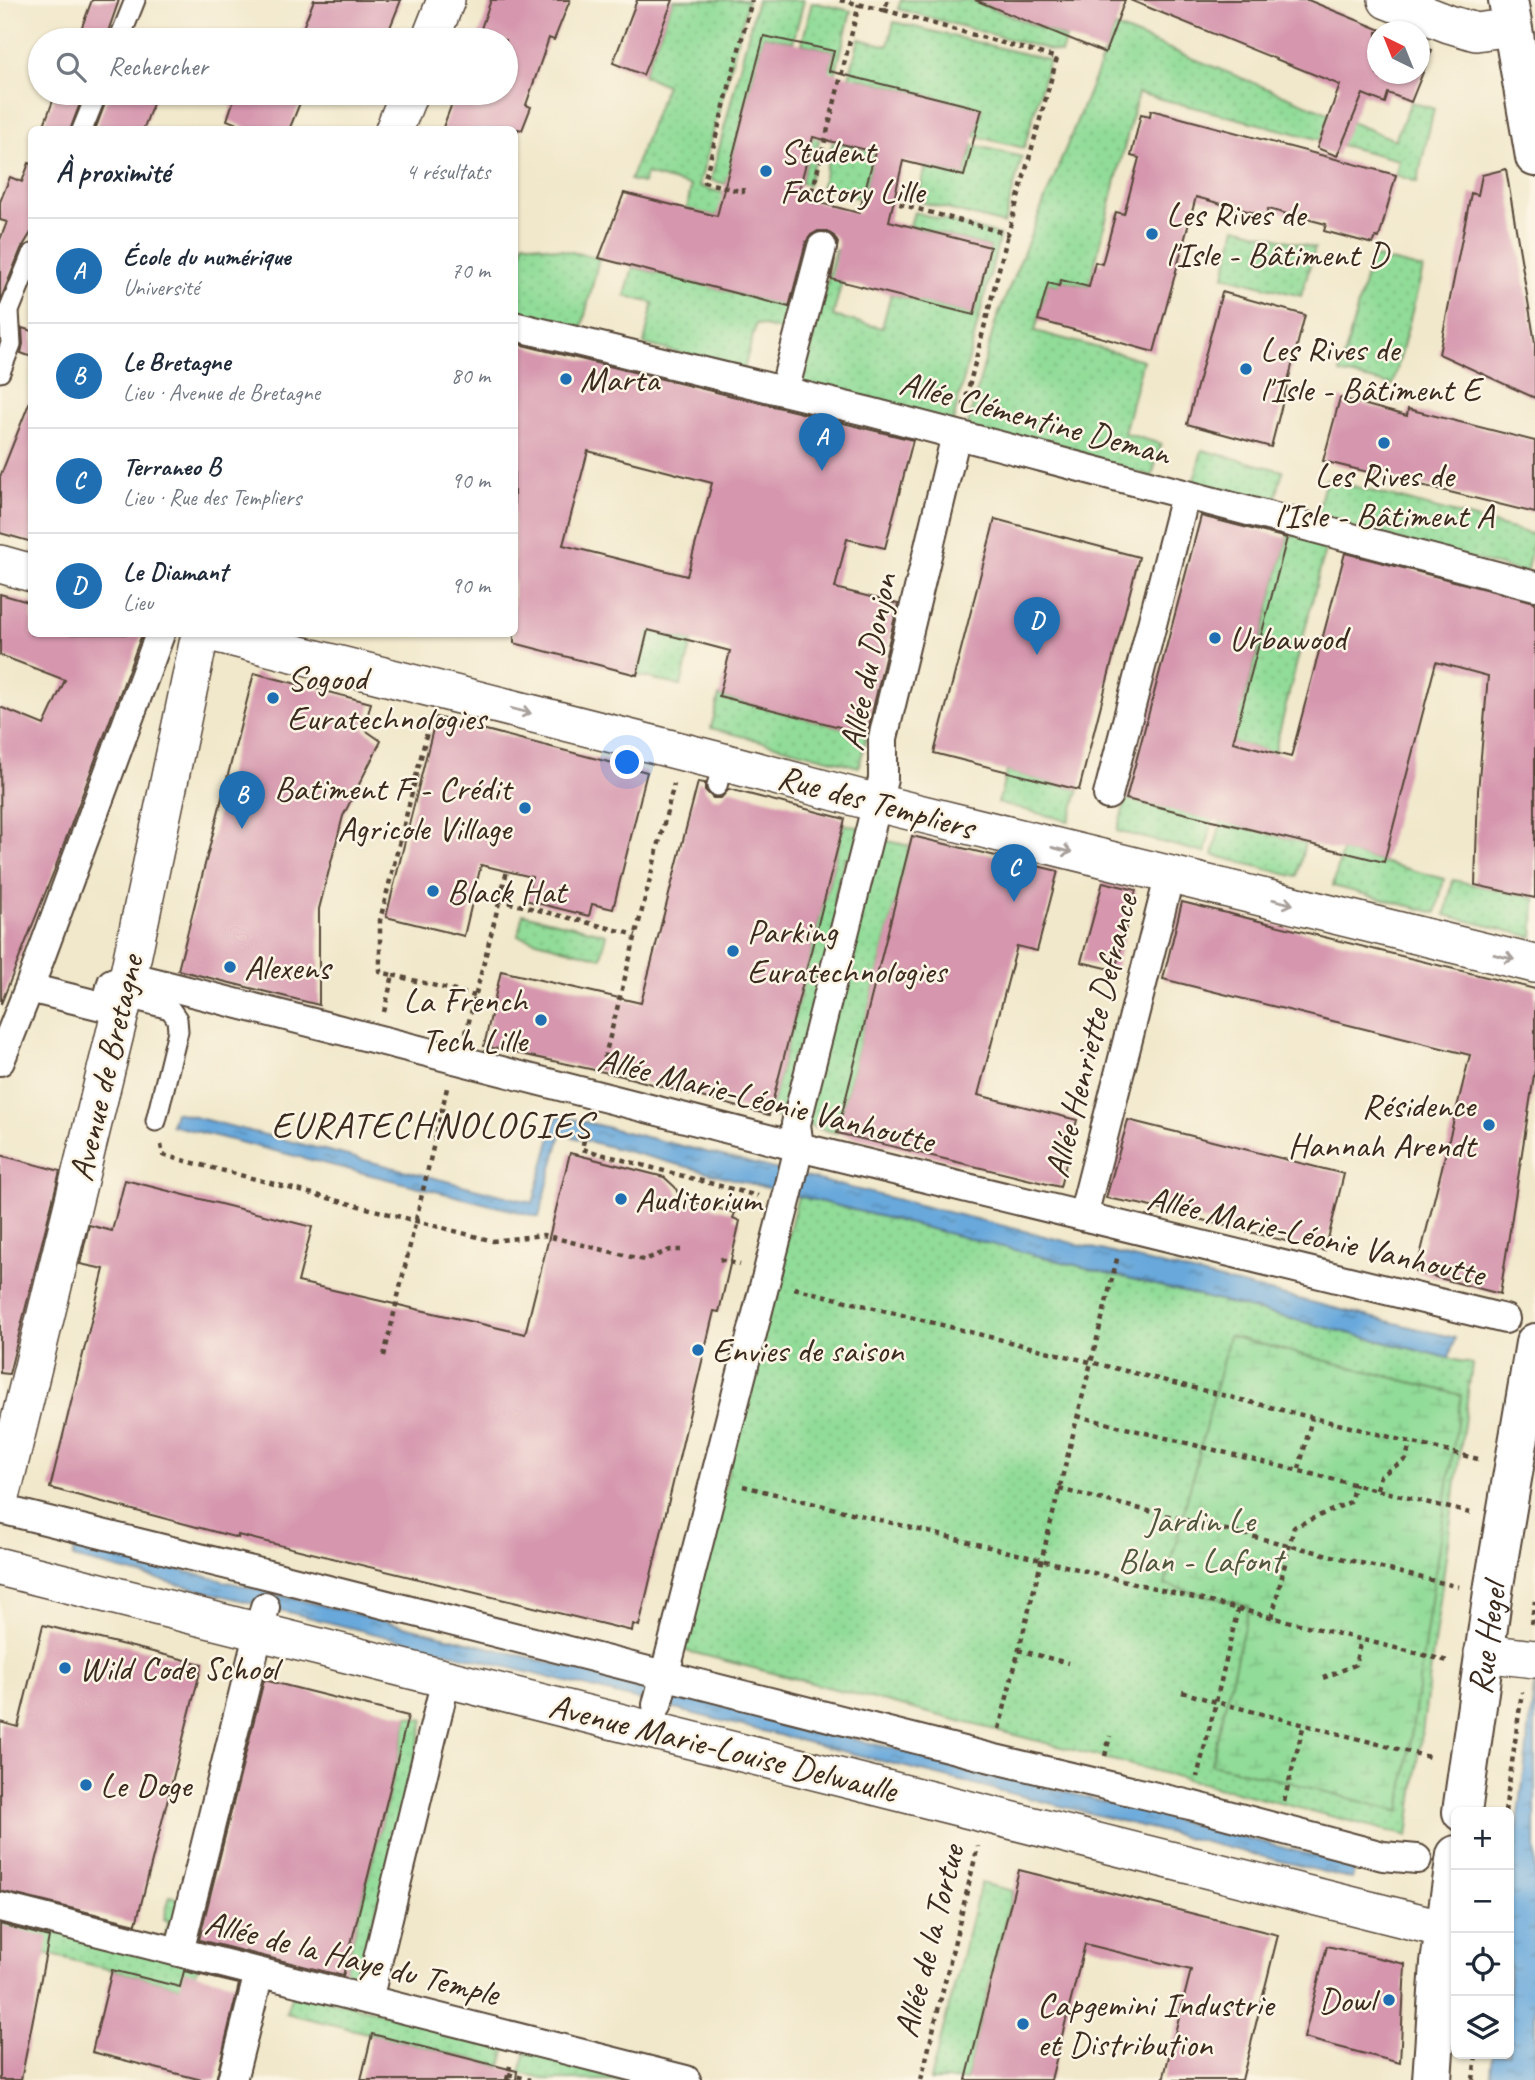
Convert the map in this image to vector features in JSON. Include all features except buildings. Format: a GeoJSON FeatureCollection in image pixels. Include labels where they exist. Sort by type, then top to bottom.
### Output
{"type":"FeatureCollection","features":[{"type":"Feature","properties":{"kind":"street"},"geometry":{"type":"LineString","coordinates":[[435,28],[446,0]]}},
{"type":"Feature","properties":{"kind":"street"},"geometry":{"type":"LineString","coordinates":[[1387,0],[1469,30],[1490,31],[1510,13]]}},
{"type":"Feature","properties":{"kind":"street"},"geometry":{"type":"LineString","coordinates":[[1510,13],[1535,157]]}},
{"type":"Feature","properties":{"kind":"street"},"geometry":{"type":"LineString","coordinates":[[396,126],[404,105]]}},
{"type":"Feature","properties":{"kind":"street"},"geometry":{"type":"LineString","coordinates":[[784,391],[822,247]]}},
{"type":"Feature","properties":{"kind":"street","name":"Allée Clémentine Deman"},"geometry":{"type":"LineString","coordinates":[[518,327],[784,391],[1535,586]]}},
{"type":"Feature","properties":{"kind":"street","name":"Allée du Donjon"},"geometry":{"type":"LineString","coordinates":[[660,1691],[791,1179],[796,1124],[883,779],[883,738],[956,435]]}},
{"type":"Feature","properties":{"kind":"street"},"geometry":{"type":"LineString","coordinates":[[1108,796],[1185,496]]}},
{"type":"Feature","properties":{"kind":"street"},"geometry":{"type":"LineString","coordinates":[[0,564],[28,572]]}},
{"type":"Feature","properties":{"kind":"street"},"geometry":{"type":"LineString","coordinates":[[0,1061],[159,637]]}},
{"type":"Feature","properties":{"kind":"street","name":"Avenue de Bretagne"},"geometry":{"type":"LineString","coordinates":[[0,1501],[127,987],[199,637]]}},
{"type":"Feature","properties":{"kind":"street","name":"Rue des Templiers"},"geometry":{"type":"LineString","coordinates":[[230,637],[683,752],[720,774],[877,803],[1535,964]]}},
{"type":"Feature","properties":{"kind":"street","name":"Allée Henriette Defrance"},"geometry":{"type":"LineString","coordinates":[[1083,1216],[1170,874]]}},
{"type":"Feature","properties":{"kind":"street"},"geometry":{"type":"LineString","coordinates":[[29,988],[106,1007],[112,983],[127,987]]}},
{"type":"Feature","properties":{"kind":"street","name":"Allée Marie-Léonie Vanhoutte"},"geometry":{"type":"LineString","coordinates":[[127,987],[377,1040],[595,1096],[791,1179],[1083,1216],[1505,1319]]}},
{"type":"Feature","properties":{"kind":"street","name":"Rue Hegel"},"geometry":{"type":"LineString","coordinates":[[1462,1807],[1466,1657],[1535,1343]]}},
{"type":"Feature","properties":{"kind":"street","name":"Avenue Marie-Louise Delwaulle"},"geometry":{"type":"LineString","coordinates":[[0,1509],[273,1576],[660,1691],[991,1758],[1190,1805],[1383,1856],[1417,1859]]}},
{"type":"Feature","properties":{"kind":"street","name":"Avenue Marie-Louise Delwaulle"},"geometry":{"type":"LineString","coordinates":[[0,1567],[262,1620],[446,1679],[1445,1929]]}},
{"type":"Feature","properties":{"kind":"street"},"geometry":{"type":"LineString","coordinates":[[178,1952],[262,1620]]}},
{"type":"Feature","properties":{"kind":"street"},"geometry":{"type":"LineString","coordinates":[[1466,1657],[1535,1659]]}},
{"type":"Feature","properties":{"kind":"street"},"geometry":{"type":"LineString","coordinates":[[368,2000],[446,1679]]}},
{"type":"Feature","properties":{"kind":"street"},"geometry":{"type":"LineString","coordinates":[[1432,2080],[1440,1963],[1454,1870]]}},
{"type":"Feature","properties":{"kind":"street","name":"Allée de la Haye du Temple"},"geometry":{"type":"LineString","coordinates":[[0,1907],[686,2080]]}},
{"type":"Feature","properties":{"kind":"street"},"geometry":{"type":"LineString","coordinates":[[232,2080],[260,1973]]}},
{"type":"Feature","properties":{"kind":"lane"},"geometry":{"type":"LineString","coordinates":[[124,28],[135,0]]}},
{"type":"Feature","properties":{"kind":"lane"},"geometry":{"type":"LineString","coordinates":[[84,126],[92,105]]}},
{"type":"Feature","properties":{"kind":"lane"},"geometry":{"type":"LineString","coordinates":[[0,372],[11,344],[9,311],[28,264]]}},
{"type":"Feature","properties":{"kind":"lane"},"geometry":{"type":"LineString","coordinates":[[127,987],[170,1009],[177,1018],[178,1031],[157,1114]]}},
{"type":"Feature","properties":{"kind":"path"},"geometry":{"type":"LineString","coordinates":[[743,188],[743,192],[704,182],[752,0]]}},
{"type":"Feature","properties":{"kind":"path"},"geometry":{"type":"LineString","coordinates":[[841,0],[1056,58],[956,435]]}},
{"type":"Feature","properties":{"kind":"path"},"geometry":{"type":"LineString","coordinates":[[884,10],[888,0]]}},
{"type":"Feature","properties":{"kind":"path"},"geometry":{"type":"LineString","coordinates":[[810,201],[859,4]]}},
{"type":"Feature","properties":{"kind":"path"},"geometry":{"type":"LineString","coordinates":[[894,202],[1008,233]]}},
{"type":"Feature","properties":{"kind":"path"},"geometry":{"type":"LineString","coordinates":[[438,689],[380,920],[380,972],[475,996]]}},
{"type":"Feature","properties":{"kind":"path"},"geometry":{"type":"LineString","coordinates":[[595,1096],[683,752]]}},
{"type":"Feature","properties":{"kind":"path"},"geometry":{"type":"LineString","coordinates":[[384,1356],[426,1175],[507,871]]}},
{"type":"Feature","properties":{"kind":"path"},"geometry":{"type":"LineString","coordinates":[[499,900],[636,935]]}},
{"type":"Feature","properties":{"kind":"path"},"geometry":{"type":"LineString","coordinates":[[377,1040],[393,975]]}},
{"type":"Feature","properties":{"kind":"path"},"geometry":{"type":"LineString","coordinates":[[157,1114],[163,1156],[493,1241],[543,1235],[644,1260],[670,1250],[681,1250]]}},
{"type":"Feature","properties":{"kind":"path"},"geometry":{"type":"LineString","coordinates":[[584,1140],[582,1149],[791,1179]]}},
{"type":"Feature","properties":{"kind":"path"},"geometry":{"type":"LineString","coordinates":[[991,1758],[1118,1254]]}},
{"type":"Feature","properties":{"kind":"path"},"geometry":{"type":"LineString","coordinates":[[790,1287],[1482,1460]]}},
{"type":"Feature","properties":{"kind":"path"},"geometry":{"type":"LineString","coordinates":[[1077,1416],[1473,1514]]}},
{"type":"Feature","properties":{"kind":"path"},"geometry":{"type":"LineString","coordinates":[[1299,1469],[1312,1418]]}},
{"type":"Feature","properties":{"kind":"path"},"geometry":{"type":"LineString","coordinates":[[1377,1489],[1380,1476],[1406,1459],[1410,1443]]}},
{"type":"Feature","properties":{"kind":"path"},"geometry":{"type":"LineString","coordinates":[[716,1479],[1361,1640],[1466,1657]]}},
{"type":"Feature","properties":{"kind":"path"},"geometry":{"type":"LineString","coordinates":[[1272,1617],[1294,1527],[1350,1502],[1355,1483]]}},
{"type":"Feature","properties":{"kind":"path"},"geometry":{"type":"LineString","coordinates":[[1059,1489],[1461,1587]]}},
{"type":"Feature","properties":{"kind":"path"},"geometry":{"type":"LineString","coordinates":[[1190,1805],[1238,1609]]}},
{"type":"Feature","properties":{"kind":"path"},"geometry":{"type":"LineString","coordinates":[[1323,1678],[1355,1665],[1361,1640]]}},
{"type":"Feature","properties":{"kind":"path"},"geometry":{"type":"LineString","coordinates":[[1018,1650],[1068,1663]]}},
{"type":"Feature","properties":{"kind":"path"},"geometry":{"type":"LineString","coordinates":[[1182,1692],[1433,1758]]}},
{"type":"Feature","properties":{"kind":"path"},"geometry":{"type":"LineString","coordinates":[[1279,1829],[1304,1724]]}},
{"type":"Feature","properties":{"kind":"path"},"geometry":{"type":"LineString","coordinates":[[1506,1807],[1517,1726]]}},
{"type":"Feature","properties":{"kind":"path","name":"Allée de la Tortue"},"geometry":{"type":"LineString","coordinates":[[921,2080],[985,1814]]}},
{"type":"Feature","properties":{"kind":"path"},"geometry":{"type":"LineString","coordinates":[[1473,2080],[1475,2059]]}},
{"type":"Feature","properties":{"kind":"path"},"geometry":{"type":"LineString","coordinates":[[508,2074],[530,2080]]}},
{"type":"Feature","properties":{"kind":"green space"},"geometry":{"type":"Polygon","coordinates":[[[673,0],[748,0],[699,186],[736,197],[731,220],[687,209],[691,186],[646,174],[643,183],[630,180],[666,85],[643,75],[673,0]]]}},
{"type":"Feature","properties":{"kind":"green space"},"geometry":{"type":"Polygon","coordinates":[[[757,0],[804,0],[793,42],[764,36],[726,184],[711,180],[757,0]]]}},
{"type":"Feature","properties":{"kind":"green space"},"geometry":{"type":"Polygon","coordinates":[[[901,0],[971,0],[1066,38],[1061,53],[898,9],[901,0]]]}},
{"type":"Feature","properties":{"kind":"green space"},"geometry":{"type":"Polygon","coordinates":[[[812,2],[851,11],[808,185],[801,183],[834,51],[802,44],[812,2]]]}},
{"type":"Feature","properties":{"kind":"green space"},"geometry":{"type":"Polygon","coordinates":[[[894,22],[1049,60],[1024,148],[975,136],[982,109],[858,78],[841,143],[875,152],[863,199],[821,188],[859,39],[888,46],[894,22]]]}},
{"type":"Feature","properties":{"kind":"green space"},"geometry":{"type":"Polygon","coordinates":[[[1115,27],[1395,140],[1411,102],[1434,109],[1417,182],[1396,175],[1399,160],[1138,93],[1089,287],[1061,280],[1059,286],[1048,283],[1035,331],[1143,360],[1124,433],[1161,444],[1152,476],[967,428],[995,323],[1115,27]]]}},
{"type":"Feature","properties":{"kind":"green space"},"geometry":{"type":"Polygon","coordinates":[[[973,145],[1022,157],[1004,224],[917,201],[926,166],[964,176],[973,145]]]}},
{"type":"Feature","properties":{"kind":"green space"},"geometry":{"type":"Polygon","coordinates":[[[914,212],[1000,235],[952,425],[801,386],[835,250],[849,254],[833,316],[882,328],[891,294],[974,315],[990,247],[910,226],[914,212]]]}},
{"type":"Feature","properties":{"kind":"green space"},"geometry":{"type":"Polygon","coordinates":[[[1236,227],[1315,248],[1301,296],[1224,276],[1236,227]]]}},
{"type":"Feature","properties":{"kind":"green space"},"geometry":{"type":"Polygon","coordinates":[[[524,242],[599,258],[581,332],[518,315],[518,267],[524,242]]]}},
{"type":"Feature","properties":{"kind":"green space"},"geometry":{"type":"Polygon","coordinates":[[[1371,256],[1423,269],[1393,385],[1340,373],[1371,256]]]}},
{"type":"Feature","properties":{"kind":"green space"},"geometry":{"type":"Polygon","coordinates":[[[633,267],[798,309],[792,333],[756,324],[744,369],[644,344],[653,303],[625,296],[633,267]]]}},
{"type":"Feature","properties":{"kind":"green space"},"geometry":{"type":"Polygon","coordinates":[[[1202,450],[1283,471],[1274,504],[1193,484],[1202,450]]]}},
{"type":"Feature","properties":{"kind":"green space"},"geometry":{"type":"Polygon","coordinates":[[[1326,479],[1535,535],[1526,573],[1316,518],[1326,479]]]}},
{"type":"Feature","properties":{"kind":"green space"},"geometry":{"type":"Polygon","coordinates":[[[1288,535],[1328,538],[1274,753],[1199,733],[1244,703],[1288,535]]]}},
{"type":"Feature","properties":{"kind":"green space"},"geometry":{"type":"Polygon","coordinates":[[[648,630],[692,641],[681,686],[637,675],[648,630]]]}},
{"type":"Feature","properties":{"kind":"green space"},"geometry":{"type":"Polygon","coordinates":[[[719,696],[867,734],[859,767],[711,728],[719,696]]]}},
{"type":"Feature","properties":{"kind":"green space"},"geometry":{"type":"Polygon","coordinates":[[[1007,771],[1079,790],[1069,821],[998,803],[1007,771]]]}},
{"type":"Feature","properties":{"kind":"green space"},"geometry":{"type":"Polygon","coordinates":[[[1126,799],[1213,819],[1205,853],[1117,831],[1126,799]]]}},
{"type":"Feature","properties":{"kind":"green space"},"geometry":{"type":"Polygon","coordinates":[[[1221,821],[1305,843],[1297,877],[1213,855],[1221,821]]]}},
{"type":"Feature","properties":{"kind":"green space"},"geometry":{"type":"Polygon","coordinates":[[[844,824],[861,828],[853,859],[845,857],[834,900],[841,902],[801,1056],[793,1055],[785,1088],[792,1090],[784,1120],[769,1115],[844,824]]]}},
{"type":"Feature","properties":{"kind":"green space"},"geometry":{"type":"Polygon","coordinates":[[[874,838],[910,846],[837,1133],[802,1124],[874,838]]]}},
{"type":"Feature","properties":{"kind":"green space"},"geometry":{"type":"Polygon","coordinates":[[[1342,851],[1444,879],[1436,913],[1333,886],[1342,851]]]}},
{"type":"Feature","properties":{"kind":"green space"},"geometry":{"type":"Polygon","coordinates":[[[1453,880],[1535,898],[1533,937],[1445,915],[1453,880]]]}},
{"type":"Feature","properties":{"kind":"green space"},"geometry":{"type":"Polygon","coordinates":[[[523,914],[606,934],[601,958],[518,936],[523,914]]]}},
{"type":"Feature","properties":{"kind":"green space","name":"Jardin Le Blan - Lafont"},"geometry":{"type":"Polygon","coordinates":[[[798,1196],[1472,1364],[1408,1836],[683,1650],[798,1196]]]}},
{"type":"Feature","properties":{"kind":"green space"},"geometry":{"type":"Polygon","coordinates":[[[1229,1336],[1461,1395],[1400,1812],[1211,1764],[1249,1606],[1165,1585],[1229,1336]]]}},
{"type":"Feature","properties":{"kind":"green space"},"geometry":{"type":"Polygon","coordinates":[[[408,1716],[424,1720],[357,1987],[342,1983],[408,1716]]]}},
{"type":"Feature","properties":{"kind":"green space"},"geometry":{"type":"Polygon","coordinates":[[[981,1883],[1013,1891],[966,2080],[930,2080],[981,1883]]]}},
{"type":"Feature","properties":{"kind":"green space"},"geometry":{"type":"Polygon","coordinates":[[[170,1896],[179,1899],[174,1940],[165,1938],[169,1921],[164,1919],[170,1896]]]}},
{"type":"Feature","properties":{"kind":"green space"},"geometry":{"type":"Polygon","coordinates":[[[2,1918],[198,1966],[192,1990],[0,1942],[2,1918]]]}},
{"type":"Feature","properties":{"kind":"green space"},"geometry":{"type":"Polygon","coordinates":[[[293,1991],[507,2044],[501,2066],[286,2013],[293,1991]]]}},
{"type":"Feature","properties":{"kind":"green space"},"geometry":{"type":"Polygon","coordinates":[[[527,2048],[652,2080],[550,2080],[520,2073],[527,2048]]]}},
{"type":"Feature","properties":{"kind":"water"},"geometry":{"type":"Polygon","coordinates":[[[175,1112],[533,1203],[557,1115],[1455,1338],[1449,1358],[798,1196],[561,1134],[539,1217],[171,1125],[175,1112]]]}},
{"type":"Feature","properties":{"kind":"water"},"geometry":{"type":"Polygon","coordinates":[[[76,1544],[1355,1866],[1352,1879],[73,1558],[76,1544]]]}},
{"type":"Feature","properties":{"kind":"water"},"geometry":{"type":"Polygon","coordinates":[[[1535,1679],[1535,2080],[1490,2080],[1492,2059],[1514,2059],[1514,1857],[1535,1679]]]}},
{"type":"Feature","properties":{"kind":"place","name":"Student Factory Lille"},"geometry":{"type":"Point","coordinates":[766,171]}},
{"type":"Feature","properties":{"kind":"place","name":"Les Rives de l'Isle - Bâtiment D"},"geometry":{"type":"Point","coordinates":[1152,234]}},
{"type":"Feature","properties":{"kind":"place","name":"Les Rives de l'Isle - Bâtiment E"},"geometry":{"type":"Point","coordinates":[1246,369]}},
{"type":"Feature","properties":{"kind":"place","name":"Marta"},"geometry":{"type":"Point","coordinates":[566,379]}},
{"type":"Feature","properties":{"kind":"place","name":"Les Rives de l'Isle - Bâtiment A"},"geometry":{"type":"Point","coordinates":[1384,443]}},
{"type":"Feature","properties":{"kind":"place","name":"École du numérique"},"geometry":{"type":"Point","coordinates":[822,471]}},
{"type":"Feature","properties":{"kind":"place","name":"Urbawood"},"geometry":{"type":"Point","coordinates":[1215,638]}},
{"type":"Feature","properties":{"kind":"place","name":"Le Diamant"},"geometry":{"type":"Point","coordinates":[1037,655]}},
{"type":"Feature","properties":{"kind":"place","name":"Sogood Euratechnologies"},"geometry":{"type":"Point","coordinates":[273,698]}},
{"type":"Feature","properties":{"kind":"place","name":"Batiment F - Crédit Agricole Village"},"geometry":{"type":"Point","coordinates":[525,808]}},
{"type":"Feature","properties":{"kind":"place","name":"Le Bretagne"},"geometry":{"type":"Point","coordinates":[242,829]}},
{"type":"Feature","properties":{"kind":"place","name":"Black Hat"},"geometry":{"type":"Point","coordinates":[433,891]}},
{"type":"Feature","properties":{"kind":"place","name":"Terraneo B"},"geometry":{"type":"Point","coordinates":[1014,902]}},
{"type":"Feature","properties":{"kind":"place","name":"Parking Euratechnologies"},"geometry":{"type":"Point","coordinates":[733,951]}},
{"type":"Feature","properties":{"kind":"place","name":"Alexens"},"geometry":{"type":"Point","coordinates":[230,967]}},
{"type":"Feature","properties":{"kind":"place","name":"La French Tech Lille"},"geometry":{"type":"Point","coordinates":[541,1020]}},
{"type":"Feature","properties":{"kind":"place","name":"Résidence Hannah Arendt"},"geometry":{"type":"Point","coordinates":[1489,1125]}},
{"type":"Feature","properties":{"kind":"place","name":"Auditorium"},"geometry":{"type":"Point","coordinates":[621,1199]}},
{"type":"Feature","properties":{"kind":"place","name":"Envies de saison"},"geometry":{"type":"Point","coordinates":[698,1350]}},
{"type":"Feature","properties":{"kind":"place","name":"Wild Code School"},"geometry":{"type":"Point","coordinates":[65,1668]}},
{"type":"Feature","properties":{"kind":"place","name":"Le Doge"},"geometry":{"type":"Point","coordinates":[86,1785]}},
{"type":"Feature","properties":{"kind":"place","name":"Dowl"},"geometry":{"type":"Point","coordinates":[1389,2000]}},
{"type":"Feature","properties":{"kind":"place","name":"Capgemini Industrie et Distribution"},"geometry":{"type":"Point","coordinates":[1023,2024]}},
{"type":"Feature","properties":{"kind":"district","name":"EURATECHNOLOGIES"},"geometry":{"type":"Point","coordinates":[432,1124]}}]}
